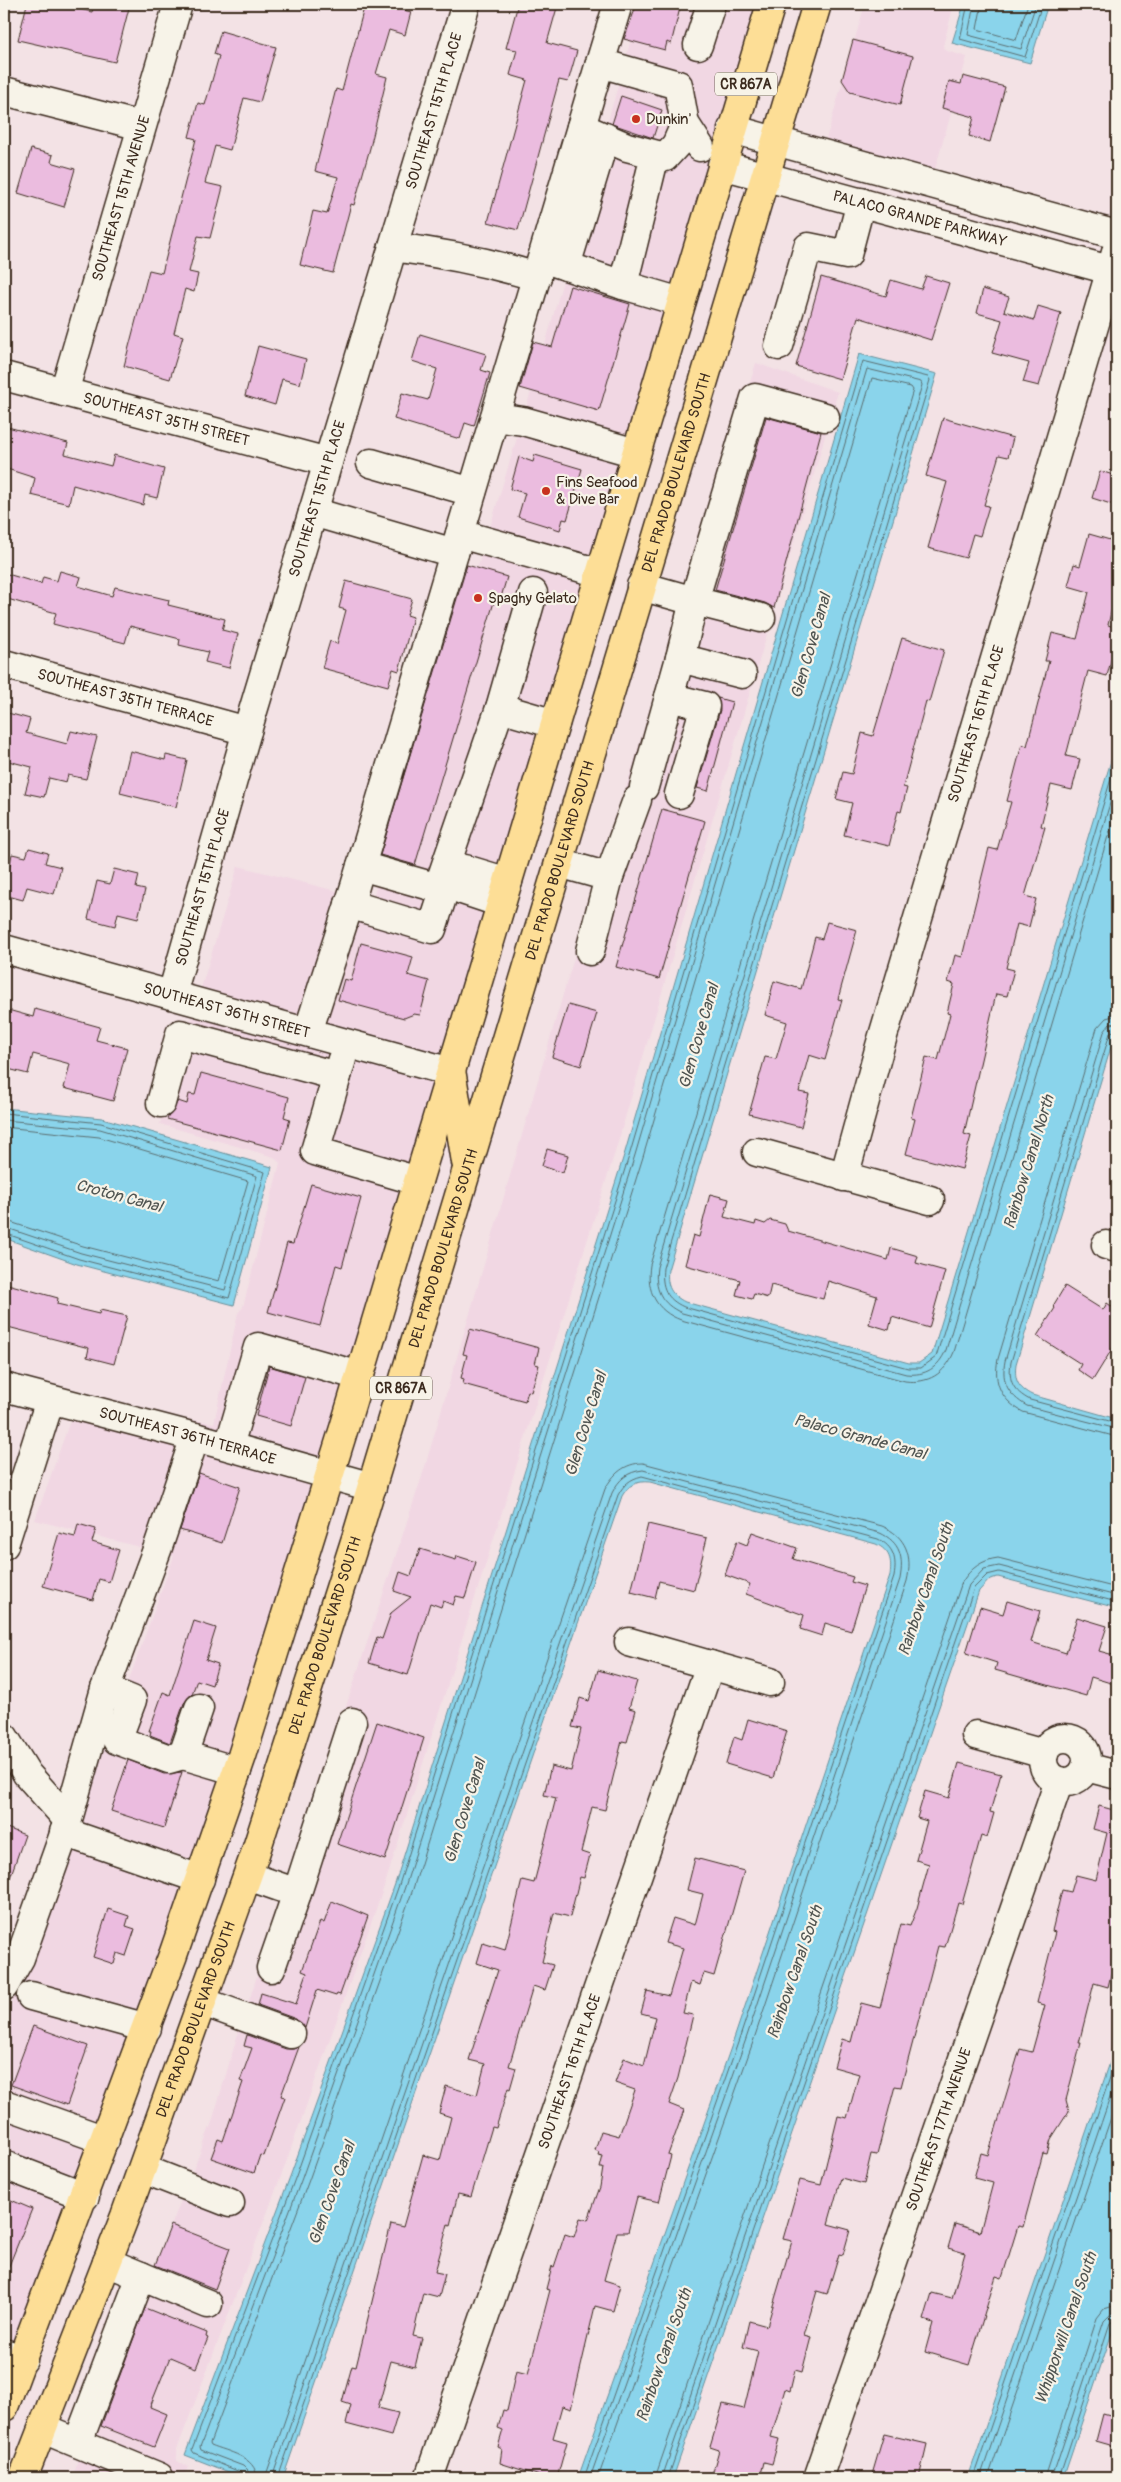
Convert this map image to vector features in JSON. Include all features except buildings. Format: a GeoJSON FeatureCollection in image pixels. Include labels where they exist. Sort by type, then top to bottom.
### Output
{"type":"FeatureCollection","features":[{"type":"Feature","properties":{"kind":"main road","name":"CR 867A"},"geometry":{"type":"LineString","coordinates":[[4,2407],[14,2356],[85,2196],[147,2028],[237,1771],[360,1376],[681,302],[699,145],[771,4]]}},
{"type":"Feature","properties":{"kind":"main road","name":"DEL PRADO BOULEVARD SOUTH"},"geometry":{"type":"LineString","coordinates":[[23,2478],[143,2169],[248,1876],[372,1486],[817,4]]}},
{"type":"Feature","properties":{"kind":"main road"},"geometry":{"type":"LineString","coordinates":[[451,1072],[467,1170]]}},
{"type":"Feature","properties":{"kind":"street","name":"SOUTHEAST 15TH AVENUE"},"geometry":{"type":"LineString","coordinates":[[64,392],[178,4]]}},
{"type":"Feature","properties":{"kind":"street","name":"SOUTHEAST 15TH PLACE"},"geometry":{"type":"LineString","coordinates":[[172,994],[247,731],[466,4]]}},
{"type":"Feature","properties":{"kind":"street"},"geometry":{"type":"LineString","coordinates":[[308,1032],[361,866],[495,417],[593,132],[600,63],[618,4]]}},
{"type":"Feature","properties":{"kind":"street"},"geometry":{"type":"LineString","coordinates":[[698,46],[711,4]]}},
{"type":"Feature","properties":{"kind":"street"},"geometry":{"type":"LineString","coordinates":[[600,63],[678,85],[699,145],[623,285]]}},
{"type":"Feature","properties":{"kind":"street"},"geometry":{"type":"LineString","coordinates":[[4,90],[142,126]]}},
{"type":"Feature","properties":{"kind":"street"},"geometry":{"type":"LineString","coordinates":[[593,132],[626,147],[775,141],[1117,235]]}},
{"type":"Feature","properties":{"kind":"street","name":"PALACO GRANDE PARKWAY"},"geometry":{"type":"LineString","coordinates":[[699,145],[764,176],[861,202],[1115,264]]}},
{"type":"Feature","properties":{"kind":"street"},"geometry":{"type":"LineString","coordinates":[[779,346],[808,246],[847,255],[861,202]]}},
{"type":"Feature","properties":{"kind":"street"},"geometry":{"type":"LineString","coordinates":[[393,247],[451,254],[487,262],[548,267],[623,285],[681,302]]}},
{"type":"Feature","properties":{"kind":"street","name":"SOUTHEAST 16TH PLACE"},"geometry":{"type":"LineString","coordinates":[[844,1177],[883,1036],[1115,264]]}},
{"type":"Feature","properties":{"kind":"street","name":"SOUTHEAST 35TH STREET"},"geometry":{"type":"LineString","coordinates":[[4,376],[328,462]]}},
{"type":"Feature","properties":{"kind":"street"},"geometry":{"type":"LineString","coordinates":[[590,952],[609,877],[640,793],[680,658],[694,601],[756,398],[825,417]]}},
{"type":"Feature","properties":{"kind":"street"},"geometry":{"type":"LineString","coordinates":[[495,417],[523,421],[636,453]]}},
{"type":"Feature","properties":{"kind":"street"},"geometry":{"type":"LineString","coordinates":[[370,463],[472,492]]}},
{"type":"Feature","properties":{"kind":"street"},"geometry":{"type":"LineString","coordinates":[[313,512],[600,573]]}},
{"type":"Feature","properties":{"kind":"street"},"geometry":{"type":"LineString","coordinates":[[641,586],[761,618]]}},
{"type":"Feature","properties":{"kind":"street"},"geometry":{"type":"LineString","coordinates":[[349,904],[432,928],[500,708],[533,593]]}},
{"type":"Feature","properties":{"kind":"street"},"geometry":{"type":"LineString","coordinates":[[680,658],[742,674]]}},
{"type":"Feature","properties":{"kind":"street","name":"SOUTHEAST 35TH TERRACE"},"geometry":{"type":"LineString","coordinates":[[4,664],[247,731]]}},
{"type":"Feature","properties":{"kind":"street"},"geometry":{"type":"LineString","coordinates":[[669,697],[705,706],[679,794]]}},
{"type":"Feature","properties":{"kind":"street"},"geometry":{"type":"LineString","coordinates":[[500,708],[554,724]]}},
{"type":"Feature","properties":{"kind":"street"},"geometry":{"type":"LineString","coordinates":[[559,863],[609,877]]}},
{"type":"Feature","properties":{"kind":"street"},"geometry":{"type":"LineString","coordinates":[[361,866],[438,888],[449,876],[465,870],[504,893]]}},
{"type":"Feature","properties":{"kind":"street","name":"SOUTHEAST 36TH STREET"},"geometry":{"type":"LineString","coordinates":[[4,949],[451,1072]]}},
{"type":"Feature","properties":{"kind":"street"},"geometry":{"type":"LineString","coordinates":[[160,1103],[180,1034],[337,1076]]}},
{"type":"Feature","properties":{"kind":"street"},"geometry":{"type":"LineString","coordinates":[[347,1043],[315,1152],[418,1181]]}},
{"type":"Feature","properties":{"kind":"street"},"geometry":{"type":"LineString","coordinates":[[757,1152],[930,1200]]}},
{"type":"Feature","properties":{"kind":"street"},"geometry":{"type":"LineString","coordinates":[[229,1446],[258,1347],[360,1376]]}},
{"type":"Feature","properties":{"kind":"street","name":"SOUTHEAST 36TH TERRACE"},"geometry":{"type":"LineString","coordinates":[[4,1387],[372,1486]]}},
{"type":"Feature","properties":{"kind":"street"},"geometry":{"type":"LineString","coordinates":[[4,1546],[50,1400]]}},
{"type":"Feature","properties":{"kind":"street"},"geometry":{"type":"LineString","coordinates":[[4,1986],[20,1958],[66,1826],[106,1689],[158,1547],[195,1437]]}},
{"type":"Feature","properties":{"kind":"street"},"geometry":{"type":"LineString","coordinates":[[629,1642],[770,1682]]}},
{"type":"Feature","properties":{"kind":"street","name":"SOUTHEAST 16TH PLACE"},"geometry":{"type":"LineString","coordinates":[[429,2478],[710,1665]]}},
{"type":"Feature","properties":{"kind":"street"},"geometry":{"type":"LineString","coordinates":[[106,1689],[132,1700],[117,1740],[169,1759],[183,1755],[237,1771]]}},
{"type":"Feature","properties":{"kind":"street"},"geometry":{"type":"LineString","coordinates":[[183,1755],[199,1708]]}},
{"type":"Feature","properties":{"kind":"street"},"geometry":{"type":"LineString","coordinates":[[271,1968],[352,1722]]}},
{"type":"Feature","properties":{"kind":"street"},"geometry":{"type":"LineString","coordinates":[[976,1735],[1044,1754]]}},
{"type":"Feature","properties":{"kind":"street"},"geometry":{"type":"LineString","coordinates":[[4,1737],[27,1774],[66,1826],[200,1879]]}},
{"type":"Feature","properties":{"kind":"street"},"geometry":{"type":"LineString","coordinates":[[1071,1739],[1077,1742],[1086,1753],[1086,1767],[1078,1778],[1072,1781],[1059,1781],[1052,1778],[1044,1768],[1044,1754],[1047,1748],[1058,1740],[1071,1739]]}},
{"type":"Feature","properties":{"kind":"street"},"geometry":{"type":"LineString","coordinates":[[1086,1767],[1117,1775]]}},
{"type":"Feature","properties":{"kind":"street","name":"SOUTHEAST 17TH AVENUE"},"geometry":{"type":"LineString","coordinates":[[818,2478],[1059,1781]]}},
{"type":"Feature","properties":{"kind":"street"},"geometry":{"type":"LineString","coordinates":[[248,1876],[297,1893]]}},
{"type":"Feature","properties":{"kind":"street"},"geometry":{"type":"LineString","coordinates":[[32,1996],[147,2028]]}},
{"type":"Feature","properties":{"kind":"street"},"geometry":{"type":"LineString","coordinates":[[202,2002],[291,2034]]}},
{"type":"Feature","properties":{"kind":"street"},"geometry":{"type":"LineString","coordinates":[[4,2104],[105,2140]]}},
{"type":"Feature","properties":{"kind":"street"},"geometry":{"type":"LineString","coordinates":[[4,2165],[85,2196]]}},
{"type":"Feature","properties":{"kind":"street"},"geometry":{"type":"LineString","coordinates":[[143,2169],[230,2203]]}},
{"type":"Feature","properties":{"kind":"street"},"geometry":{"type":"LineString","coordinates":[[107,2262],[208,2304]]}},
{"type":"Feature","properties":{"kind":"street"},"geometry":{"type":"LineString","coordinates":[[78,2442],[141,2276]]}},
{"type":"Feature","properties":{"kind":"street"},"geometry":{"type":"LineString","coordinates":[[43,2429],[159,2477]]}},
{"type":"Feature","properties":{"kind":"shaded area"},"geometry":{"type":"Polygon","coordinates":[[[641,4],[756,4],[633,425],[440,1072],[232,1753],[164,1951],[4,2375],[4,2024],[174,1556],[35,1520],[76,1404],[214,1423],[238,1313],[243,1307],[280,1163],[274,1157],[160,1124],[238,866],[372,900],[419,761],[543,352],[641,4]]]}},
{"type":"Feature","properties":{"kind":"shaded area"},"geometry":{"type":"Polygon","coordinates":[[[865,4],[954,4],[943,46],[947,51],[967,57],[934,173],[825,143],[865,4]]]}},
{"type":"Feature","properties":{"kind":"shaded area"},"geometry":{"type":"Polygon","coordinates":[[[756,363],[838,392],[616,1149],[386,1881],[283,2171],[176,2452],[177,2461],[188,2467],[184,2478],[72,2478],[212,2122],[237,2037],[424,1470],[567,981],[756,363]]]}},
{"type":"Feature","properties":{"kind":"water"},"geometry":{"type":"Polygon","coordinates":[[[964,4],[1048,4],[1030,63],[952,43],[964,4]]]}},
{"type":"Feature","properties":{"kind":"water"},"geometry":{"type":"Polygon","coordinates":[[[859,354],[937,374],[668,1270],[668,1281],[673,1293],[685,1302],[909,1363],[919,1363],[932,1354],[1117,741],[1117,1027],[1016,1364],[1016,1379],[1023,1389],[1032,1395],[1117,1419],[1117,1608],[998,1577],[990,1579],[979,1591],[673,2478],[578,2478],[735,2036],[891,1570],[889,1556],[876,1544],[650,1482],[641,1482],[631,1486],[622,1496],[283,2478],[244,2478],[185,2455],[291,2174],[395,1884],[625,1152],[859,354]]]}},
{"type":"Feature","properties":{"kind":"water","name":"Croton Canal"},"geometry":{"type":"Polygon","coordinates":[[[4,1108],[102,1118],[272,1167],[234,1305],[77,1264],[4,1238],[4,1108]]]}},
{"type":"Feature","properties":{"kind":"water","name":"Whipporwill Canal South"},"geometry":{"type":"Polygon","coordinates":[[[1117,2042],[1117,2318],[1063,2478],[968,2478],[1117,2042]]]}},
{"type":"Feature","properties":{"kind":"place","name":"Dunkin'"},"geometry":{"type":"Point","coordinates":[636,119]}},
{"type":"Feature","properties":{"kind":"place","name":"Fins Seafood & Dive Bar"},"geometry":{"type":"Point","coordinates":[546,491]}},
{"type":"Feature","properties":{"kind":"place","name":"Spaghy Gelato"},"geometry":{"type":"Point","coordinates":[478,598]}},
{"type":"Feature","properties":{"kind":"water label","name":"Glen Cove Canal"},"geometry":{"type":"Point","coordinates":[811,646]}},
{"type":"Feature","properties":{"kind":"water label","name":"Glen Cove Canal"},"geometry":{"type":"Point","coordinates":[699,1036]}},
{"type":"Feature","properties":{"kind":"water label","name":"Rainbow Canal North"},"geometry":{"type":"Point","coordinates":[1029,1162]}},
{"type":"Feature","properties":{"kind":"water label","name":"Glen Cove Canal"},"geometry":{"type":"Point","coordinates":[586,1424]}},
{"type":"Feature","properties":{"kind":"water label","name":"Palaco Grande Canal"},"geometry":{"type":"Point","coordinates":[860,1437]}},
{"type":"Feature","properties":{"kind":"water label","name":"Rainbow Canal South"},"geometry":{"type":"Point","coordinates":[926,1589]}},
{"type":"Feature","properties":{"kind":"water label","name":"Glen Cove Canal"},"geometry":{"type":"Point","coordinates":[465,1811]}},
{"type":"Feature","properties":{"kind":"water label","name":"Rainbow Canal South"},"geometry":{"type":"Point","coordinates":[795,1972]}},
{"type":"Feature","properties":{"kind":"water label","name":"Glen Cove Canal"},"geometry":{"type":"Point","coordinates":[332,2193]}},
{"type":"Feature","properties":{"kind":"water label","name":"Rainbow Canal South"},"geometry":{"type":"Point","coordinates":[664,2355]}}]}
